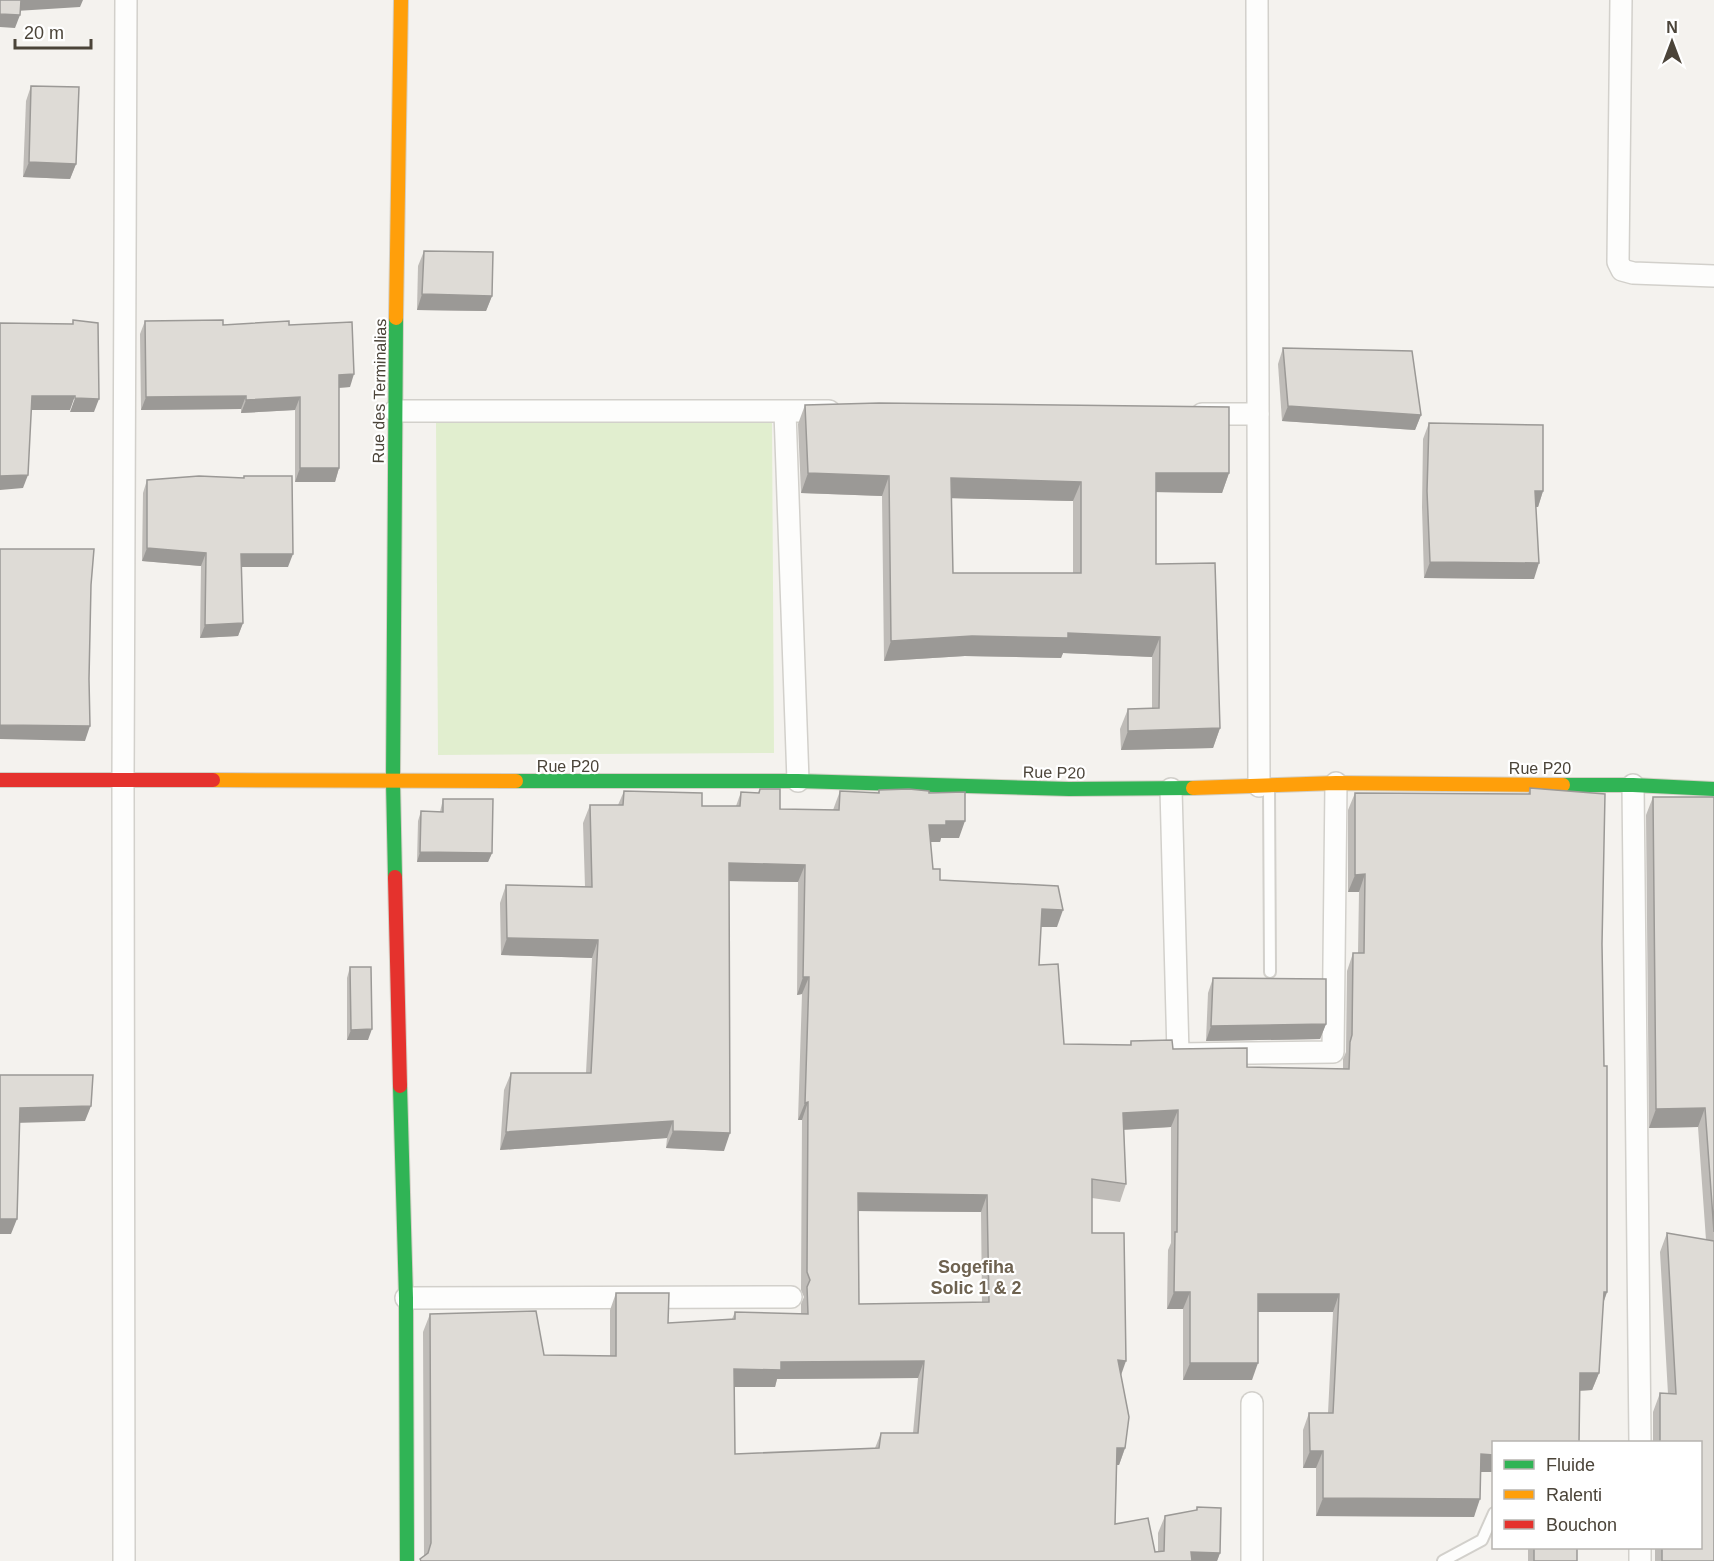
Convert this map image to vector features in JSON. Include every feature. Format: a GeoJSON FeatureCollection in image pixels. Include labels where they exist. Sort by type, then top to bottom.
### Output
{"type":"FeatureCollection","features":[{"type":"Feature","properties":{"kind":"street"},"geometry":{"type":"LineString","coordinates":[[124,1561],[123,781],[126,0]]}},
{"type":"Feature","properties":{"kind":"street","name":"Rue des Terminalias"},"geometry":{"type":"LineString","coordinates":[[401,0],[393,781],[406,1298],[407,1561]]}},
{"type":"Feature","properties":{"kind":"street"},"geometry":{"type":"LineString","coordinates":[[1257,0],[1258,414],[1264,785]]}},
{"type":"Feature","properties":{"kind":"street"},"geometry":{"type":"LineString","coordinates":[[1621,0],[1618,262],[1622,270],[1633,273],[1714,276]]}},
{"type":"Feature","properties":{"kind":"street"},"geometry":{"type":"LineString","coordinates":[[395,411],[850,411]]}},
{"type":"Feature","properties":{"kind":"street"},"geometry":{"type":"LineString","coordinates":[[785,412],[798,781]]}},
{"type":"Feature","properties":{"kind":"street"},"geometry":{"type":"LineString","coordinates":[[1188,413],[1258,414]]}},
{"type":"Feature","properties":{"kind":"street","name":"Rue P20"},"geometry":{"type":"LineString","coordinates":[[0,780],[798,781],[1069,789],[1171,789],[1336,783],[1633,785],[1714,789]]}},
{"type":"Feature","properties":{"kind":"street"},"geometry":{"type":"LineString","coordinates":[[1171,789],[1178,1054],[1333,1052],[1336,783]]}},
{"type":"Feature","properties":{"kind":"street"},"geometry":{"type":"LineString","coordinates":[[1633,785],[1640,1441]]}},
{"type":"Feature","properties":{"kind":"street"},"geometry":{"type":"LineString","coordinates":[[406,1298],[791,1297]]}},
{"type":"Feature","properties":{"kind":"street"},"geometry":{"type":"LineString","coordinates":[[1252,1403],[1252,1561]]}},
{"type":"Feature","properties":{"kind":"lane"},"geometry":{"type":"LineString","coordinates":[[1264,785],[1270,972]]}},
{"type":"Feature","properties":{"kind":"lane"},"geometry":{"type":"LineString","coordinates":[[1443,1561],[1482,1540],[1492,1518]]}},
{"type":"Feature","properties":{"kind":"green space"},"geometry":{"type":"Polygon","coordinates":[[[772,419],[774,753],[438,755],[436,422],[772,419]]]}},
{"type":"Feature","properties":{"kind":"building"},"geometry":{"type":"Polygon","coordinates":[[[0,0],[21,0],[20,15],[0,14],[0,0]]]}},
{"type":"Feature","properties":{"kind":"building"},"geometry":{"type":"Polygon","coordinates":[[[31,86],[79,87],[76,164],[29,162],[31,86]]]}},
{"type":"Feature","properties":{"kind":"building"},"geometry":{"type":"Polygon","coordinates":[[[424,251],[493,252],[492,296],[422,294],[424,251]]]}},
{"type":"Feature","properties":{"kind":"building"},"geometry":{"type":"Polygon","coordinates":[[[73,320],[98,323],[99,399],[75,398],[75,396],[32,396],[28,475],[0,476],[0,323],[73,324],[73,320]]]}},
{"type":"Feature","properties":{"kind":"building"},"geometry":{"type":"Polygon","coordinates":[[[223,320],[223,325],[289,321],[289,325],[352,322],[354,374],[339,375],[339,468],[300,468],[300,397],[246,400],[246,396],[146,397],[145,321],[223,320]]]}},
{"type":"Feature","properties":{"kind":"building"},"geometry":{"type":"Polygon","coordinates":[[[1283,348],[1412,351],[1421,415],[1288,406],[1283,348]]]}},
{"type":"Feature","properties":{"kind":"building"},"geometry":{"type":"Polygon","coordinates":[[[879,403],[1229,407],[1229,473],[1156,473],[1156,564],[1215,563],[1220,728],[1128,731],[1128,709],[1159,708],[1160,637],[1068,633],[1068,638],[972,636],[891,641],[889,476],[808,473],[805,405],[879,403]],[[951,478],[953,573],[1081,573],[1081,482],[951,478]]]}},
{"type":"Feature","properties":{"kind":"building"},"geometry":{"type":"Polygon","coordinates":[[[1429,423],[1543,425],[1543,491],[1535,491],[1539,563],[1430,562],[1427,491],[1429,423]]]}},
{"type":"Feature","properties":{"kind":"building"},"geometry":{"type":"Polygon","coordinates":[[[199,476],[244,478],[244,476],[292,476],[293,554],[241,554],[243,623],[205,625],[206,553],[147,548],[147,480],[199,476]]]}},
{"type":"Feature","properties":{"kind":"building"},"geometry":{"type":"Polygon","coordinates":[[[0,549],[94,549],[91,585],[90,726],[0,725],[0,549]]]}},
{"type":"Feature","properties":{"kind":"building"},"geometry":{"type":"Polygon","coordinates":[[[1530,788],[1605,794],[1602,944],[1604,1066],[1607,1066],[1607,1292],[1604,1292],[1599,1373],[1580,1373],[1579,1441],[1492,1441],[1492,1455],[1481,1454],[1480,1499],[1323,1498],[1323,1451],[1310,1451],[1309,1413],[1333,1413],[1339,1294],[1258,1294],[1258,1363],[1190,1363],[1190,1292],[1174,1292],[1178,1110],[1123,1113],[1126,1184],[1092,1179],[1092,1233],[1124,1233],[1126,1361],[1118,1360],[1129,1417],[1125,1448],[1117,1448],[1115,1524],[1148,1518],[1155,1552],[1164,1551],[1165,1516],[1197,1510],[1197,1507],[1221,1508],[1220,1553],[1191,1552],[1192,1561],[421,1561],[420,1559],[428,1553],[431,1543],[430,1314],[536,1311],[544,1355],[616,1356],[616,1293],[669,1293],[668,1323],[735,1319],[735,1312],[808,1314],[807,1287],[810,1280],[807,1272],[808,1102],[805,1103],[809,977],[803,977],[805,865],[729,863],[730,1133],[673,1131],[673,1121],[506,1132],[511,1073],[591,1073],[598,940],[507,938],[506,885],[592,887],[590,805],[623,805],[624,791],[702,793],[702,806],[740,806],[741,792],[759,793],[760,789],[780,789],[780,809],[839,810],[840,791],[879,793],[879,790],[909,789],[929,791],[929,793],[965,792],[965,821],[946,821],[946,825],[929,825],[933,869],[940,869],[940,880],[1058,886],[1063,910],[1042,909],[1039,965],[1058,964],[1064,1044],[1131,1045],[1131,1041],[1172,1040],[1173,1049],[1247,1048],[1247,1067],[1349,1069],[1352,1035],[1353,953],[1364,953],[1365,874],[1355,875],[1355,793],[1530,794],[1530,788]],[[858,1193],[859,1304],[989,1302],[987,1195],[858,1193]],[[924,1361],[781,1362],[781,1370],[734,1369],[735,1454],[879,1448],[881,1433],[918,1433],[924,1361]]]}},
{"type":"Feature","properties":{"kind":"building"},"geometry":{"type":"Polygon","coordinates":[[[1653,797],[1714,797],[1714,1232],[1705,1108],[1656,1109],[1653,797]]]}},
{"type":"Feature","properties":{"kind":"building"},"geometry":{"type":"Polygon","coordinates":[[[443,799],[493,799],[492,853],[420,852],[421,811],[443,812],[443,799]]]}},
{"type":"Feature","properties":{"kind":"building"},"geometry":{"type":"Polygon","coordinates":[[[350,967],[371,967],[372,1029],[351,1030],[350,967]]]}},
{"type":"Feature","properties":{"kind":"building"},"geometry":{"type":"Polygon","coordinates":[[[1213,978],[1326,979],[1326,1024],[1211,1026],[1213,978]]]}},
{"type":"Feature","properties":{"kind":"building"},"geometry":{"type":"Polygon","coordinates":[[[0,1075],[93,1075],[91,1106],[20,1108],[17,1219],[0,1219],[0,1075]]]}},
{"type":"Feature","properties":{"kind":"building"},"geometry":{"type":"Polygon","coordinates":[[[1667,1233],[1714,1241],[1714,1561],[1662,1561],[1662,1549],[1702,1549],[1702,1441],[1660,1441],[1660,1393],[1676,1394],[1667,1233]]]}},
{"type":"Feature","properties":{"kind":"building"},"geometry":{"type":"Polygon","coordinates":[[[1534,1549],[1577,1549],[1577,1561],[1534,1561],[1534,1549]]]}},
{"type":"Feature","properties":{"kind":"traffic: fast"},"geometry":{"type":"LineString","coordinates":[[395,877],[393,781],[396,318]]}},
{"type":"Feature","properties":{"kind":"traffic: fast"},"geometry":{"type":"LineString","coordinates":[[516,781],[798,781],[1069,789],[1193,788]]}},
{"type":"Feature","properties":{"kind":"traffic: fast"},"geometry":{"type":"LineString","coordinates":[[1563,785],[1633,785],[1714,789]]}},
{"type":"Feature","properties":{"kind":"traffic: fast"},"geometry":{"type":"LineString","coordinates":[[400,1086],[406,1298],[407,1561]]}},
{"type":"Feature","properties":{"kind":"traffic: slow"},"geometry":{"type":"LineString","coordinates":[[396,318],[401,0]]}},
{"type":"Feature","properties":{"kind":"traffic: slow"},"geometry":{"type":"LineString","coordinates":[[213,780],[516,781]]}},
{"type":"Feature","properties":{"kind":"traffic: slow"},"geometry":{"type":"LineString","coordinates":[[1193,788],[1336,783],[1563,785]]}},
{"type":"Feature","properties":{"kind":"traffic: jam"},"geometry":{"type":"LineString","coordinates":[[0,780],[213,780]]}},
{"type":"Feature","properties":{"kind":"traffic: jam"},"geometry":{"type":"LineString","coordinates":[[395,877],[400,1086]]}},
{"type":"Feature","properties":{"kind":"district","name":"Sogefiha Solic 1 & 2"},"geometry":{"type":"Point","coordinates":[976,1277]}}]}
